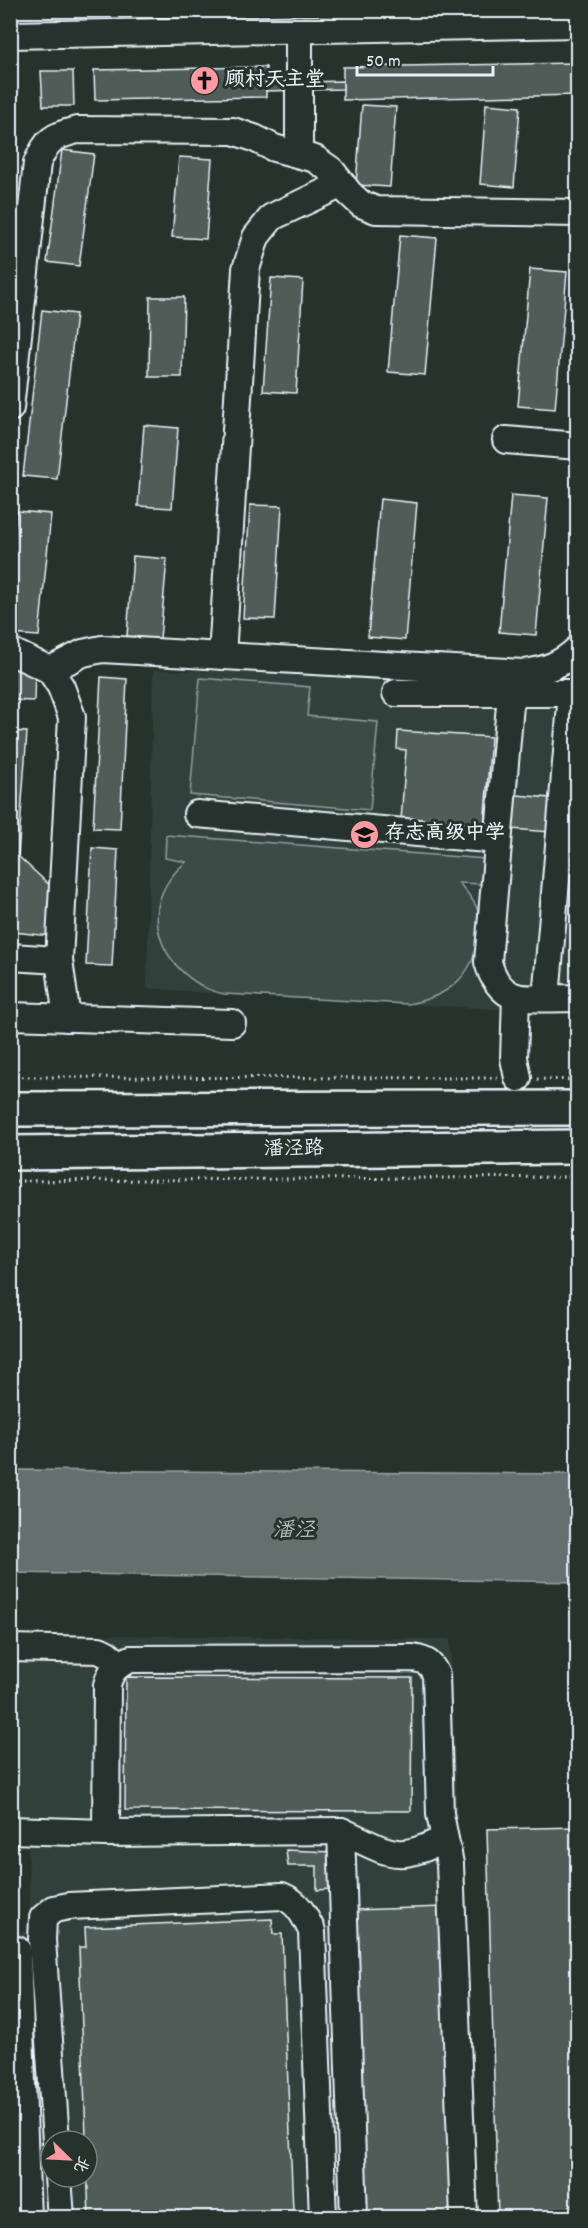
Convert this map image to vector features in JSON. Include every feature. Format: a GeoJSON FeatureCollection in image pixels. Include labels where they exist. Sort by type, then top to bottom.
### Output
{"type":"FeatureCollection","features":[{"type":"Feature","properties":{"kind":"main road"},"geometry":{"type":"LineString","coordinates":[[10,1109],[578,1108]]}},
{"type":"Feature","properties":{"kind":"main road","name":"潘泾路"},"geometry":{"type":"LineString","coordinates":[[10,1153],[578,1147]]}},
{"type":"Feature","properties":{"kind":"street"},"geometry":{"type":"LineString","coordinates":[[10,35],[578,24]]}},
{"type":"Feature","properties":{"kind":"street"},"geometry":{"type":"LineString","coordinates":[[298,29],[299,154]]}},
{"type":"Feature","properties":{"kind":"street"},"geometry":{"type":"LineString","coordinates":[[10,408],[38,163],[45,144],[59,135],[76,130],[233,131],[274,148],[315,159],[332,170],[361,204],[376,210],[578,213]]}},
{"type":"Feature","properties":{"kind":"street"},"geometry":{"type":"LineString","coordinates":[[222,656],[246,270],[256,237],[272,217],[342,184]]}},
{"type":"Feature","properties":{"kind":"street"},"geometry":{"type":"LineString","coordinates":[[506,440],[578,446]]}},
{"type":"Feature","properties":{"kind":"street"},"geometry":{"type":"LineString","coordinates":[[50,670],[83,653],[102,649],[524,673],[546,670],[566,660],[578,649]]}},
{"type":"Feature","properties":{"kind":"street"},"geometry":{"type":"LineString","coordinates":[[10,651],[50,670],[61,687],[72,717],[60,960],[67,1018]]}},
{"type":"Feature","properties":{"kind":"street"},"geometry":{"type":"LineString","coordinates":[[396,693],[575,693],[546,998]]}},
{"type":"Feature","properties":{"kind":"street"},"geometry":{"type":"LineString","coordinates":[[511,693],[488,963],[491,976],[501,987],[516,997],[578,998]]}},
{"type":"Feature","properties":{"kind":"street"},"geometry":{"type":"LineString","coordinates":[[197,814],[498,840]]}},
{"type":"Feature","properties":{"kind":"street"},"geometry":{"type":"LineString","coordinates":[[10,957],[60,960]]}},
{"type":"Feature","properties":{"kind":"street"},"geometry":{"type":"LineString","coordinates":[[516,997],[513,1059],[518,1078]]}},
{"type":"Feature","properties":{"kind":"street"},"geometry":{"type":"LineString","coordinates":[[10,1016],[232,1023]]}},
{"type":"Feature","properties":{"kind":"street"},"geometry":{"type":"LineString","coordinates":[[10,1648],[99,1650],[108,1654],[118,1664]]}},
{"type":"Feature","properties":{"kind":"street"},"geometry":{"type":"LineString","coordinates":[[106,1833],[107,1685],[110,1672],[118,1664],[131,1659],[423,1659],[431,1664],[436,1675],[440,1814],[450,1864],[464,2217]]}},
{"type":"Feature","properties":{"kind":"street"},"geometry":{"type":"LineString","coordinates":[[10,1830],[106,1833],[341,1832],[390,1853],[423,1850],[444,1839]]}},
{"type":"Feature","properties":{"kind":"street"},"geometry":{"type":"LineString","coordinates":[[341,1832],[354,2217]]}},
{"type":"Feature","properties":{"kind":"street"},"geometry":{"type":"LineString","coordinates":[[55,2129],[42,1940],[43,1918],[54,1909],[69,1906],[282,1896],[294,1901],[305,1915],[312,1931],[323,2217]]}},
{"type":"Feature","properties":{"kind":"street"},"geometry":{"type":"LineString","coordinates":[[10,1950],[17,1950],[27,2217]]}},
{"type":"Feature","properties":{"kind":"street"},"geometry":{"type":"LineString","coordinates":[[59,2189],[61,2217]]}},
{"type":"Feature","properties":{"kind":"path"},"geometry":{"type":"LineString","coordinates":[[10,1077],[578,1080]]}},
{"type":"Feature","properties":{"kind":"path","name":"潘泾路"},"geometry":{"type":"LineString","coordinates":[[10,1181],[578,1177]]}},
{"type":"Feature","properties":{"kind":"shaded area","name":"存志高级中学"},"geometry":{"type":"Polygon","coordinates":[[[153,670],[577,679],[577,1013],[246,996],[147,988],[153,670]]]}},
{"type":"Feature","properties":{"kind":"shaded area"},"geometry":{"type":"Polygon","coordinates":[[[200,678],[310,687],[307,716],[378,722],[370,810],[190,795],[200,678]]]}},
{"type":"Feature","properties":{"kind":"shaded area"},"geometry":{"type":"Polygon","coordinates":[[[166,835],[486,859],[483,884],[459,883],[473,900],[478,911],[479,932],[475,953],[470,965],[455,984],[434,997],[408,1004],[224,994],[209,990],[185,974],[172,960],[163,944],[158,927],[158,910],[162,893],[171,877],[186,862],[165,858],[166,835]]]}},
{"type":"Feature","properties":{"kind":"shaded area"},"geometry":{"type":"Polygon","coordinates":[[[11,1634],[450,1639],[474,2217],[11,2217],[10,1933],[31,1932],[28,1845],[11,1845],[11,1634]]]}},
{"type":"Feature","properties":{"kind":"water","name":"潘泾"},"geometry":{"type":"Polygon","coordinates":[[[11,1470],[577,1474],[577,1582],[11,1573],[11,1470]]]}},
{"type":"Feature","properties":{"kind":"building"},"geometry":{"type":"Polygon","coordinates":[[[578,63],[578,95],[343,100],[343,67],[578,63]]]}},
{"type":"Feature","properties":{"kind":"building"},"geometry":{"type":"Polygon","coordinates":[[[266,67],[266,97],[95,100],[94,70],[266,67]]]}},
{"type":"Feature","properties":{"kind":"building"},"geometry":{"type":"Polygon","coordinates":[[[41,71],[73,71],[74,106],[43,106],[41,71]]]}},
{"type":"Feature","properties":{"kind":"building"},"geometry":{"type":"Polygon","coordinates":[[[343,81],[343,89],[266,91],[266,83],[343,81]]]}},
{"type":"Feature","properties":{"kind":"building"},"geometry":{"type":"Polygon","coordinates":[[[486,104],[520,107],[514,187],[480,184],[486,104]]]}},
{"type":"Feature","properties":{"kind":"building"},"geometry":{"type":"Polygon","coordinates":[[[362,105],[396,107],[390,187],[356,185],[362,105]]]}},
{"type":"Feature","properties":{"kind":"building"},"geometry":{"type":"Polygon","coordinates":[[[62,150],[94,154],[79,266],[47,262],[62,150]]]}},
{"type":"Feature","properties":{"kind":"building"},"geometry":{"type":"Polygon","coordinates":[[[179,157],[212,159],[206,239],[172,237],[179,157]]]}},
{"type":"Feature","properties":{"kind":"building"},"geometry":{"type":"Polygon","coordinates":[[[400,235],[437,238],[425,375],[388,372],[400,235]]]}},
{"type":"Feature","properties":{"kind":"building"},"geometry":{"type":"Polygon","coordinates":[[[530,269],[567,272],[555,409],[518,406],[530,269]]]}},
{"type":"Feature","properties":{"kind":"building"},"geometry":{"type":"Polygon","coordinates":[[[271,278],[303,280],[296,393],[263,391],[271,278]]]}},
{"type":"Feature","properties":{"kind":"building"},"geometry":{"type":"Polygon","coordinates":[[[150,297],[184,297],[182,377],[149,377],[150,297]]]}},
{"type":"Feature","properties":{"kind":"building"},"geometry":{"type":"Polygon","coordinates":[[[42,310],[76,314],[57,479],[23,476],[42,310]]]}},
{"type":"Feature","properties":{"kind":"building"},"geometry":{"type":"Polygon","coordinates":[[[144,425],[178,428],[172,508],[138,506],[144,425]]]}},
{"type":"Feature","properties":{"kind":"building"},"geometry":{"type":"Polygon","coordinates":[[[511,495],[548,498],[536,635],[499,632],[511,495]]]}},
{"type":"Feature","properties":{"kind":"building"},"geometry":{"type":"Polygon","coordinates":[[[380,499],[417,503],[405,640],[368,637],[380,499]]]}},
{"type":"Feature","properties":{"kind":"building"},"geometry":{"type":"Polygon","coordinates":[[[250,505],[282,506],[275,619],[243,618],[250,505]]]}},
{"type":"Feature","properties":{"kind":"building"},"geometry":{"type":"Polygon","coordinates":[[[17,511],[51,514],[39,636],[10,634],[10,576],[17,511]]]}},
{"type":"Feature","properties":{"kind":"building"},"geometry":{"type":"Polygon","coordinates":[[[133,556],[167,559],[160,639],[127,636],[133,556]]]}},
{"type":"Feature","properties":{"kind":"building"},"geometry":{"type":"Polygon","coordinates":[[[10,669],[35,670],[34,701],[10,700],[10,669]]]}},
{"type":"Feature","properties":{"kind":"building"},"geometry":{"type":"Polygon","coordinates":[[[101,677],[127,679],[120,829],[93,828],[101,677]]]}},
{"type":"Feature","properties":{"kind":"building"},"geometry":{"type":"Polygon","coordinates":[[[10,731],[27,732],[18,856],[55,890],[50,936],[13,932],[10,929],[10,731]]]}},
{"type":"Feature","properties":{"kind":"building"},"geometry":{"type":"Polygon","coordinates":[[[398,731],[491,737],[484,827],[401,821],[406,750],[397,749],[398,731]]]}},
{"type":"Feature","properties":{"kind":"building"},"geometry":{"type":"Polygon","coordinates":[[[506,794],[550,798],[549,813],[578,816],[578,834],[484,827],[486,809],[504,811],[506,794]]]}},
{"type":"Feature","properties":{"kind":"building"},"geometry":{"type":"Polygon","coordinates":[[[92,848],[118,850],[112,966],[86,965],[92,848]]]}},
{"type":"Feature","properties":{"kind":"building"},"geometry":{"type":"Polygon","coordinates":[[[578,917],[578,971],[573,971],[578,917]]]}},
{"type":"Feature","properties":{"kind":"building"},"geometry":{"type":"Polygon","coordinates":[[[126,1677],[412,1678],[411,1811],[125,1810],[126,1677]]]}},
{"type":"Feature","properties":{"kind":"building"},"geometry":{"type":"Polygon","coordinates":[[[578,1827],[578,2218],[498,2218],[487,1829],[578,1827]]]}},
{"type":"Feature","properties":{"kind":"building"},"geometry":{"type":"Polygon","coordinates":[[[286,1850],[331,1852],[332,1889],[317,1890],[317,1866],[288,1866],[286,1850]]]}},
{"type":"Feature","properties":{"kind":"building"},"geometry":{"type":"Polygon","coordinates":[[[444,1907],[455,2218],[364,2218],[353,1910],[444,1907]]]}},
{"type":"Feature","properties":{"kind":"building"},"geometry":{"type":"Polygon","coordinates":[[[272,1919],[273,1934],[282,1934],[293,2211],[89,2218],[88,2189],[99,2189],[99,2129],[86,2129],[79,1947],[86,1947],[85,1927],[272,1919]]]}},
{"type":"Feature","properties":{"kind":"building"},"geometry":{"type":"Polygon","coordinates":[[[10,2034],[17,2216],[10,2216],[10,2034]]]}},
{"type":"Feature","properties":{"kind":"place","name":"顾村天主堂"},"geometry":{"type":"Point","coordinates":[204,81]}},
{"type":"Feature","properties":{"kind":"place","name":"存志高级中学"},"geometry":{"type":"Point","coordinates":[364,834]}}]}
